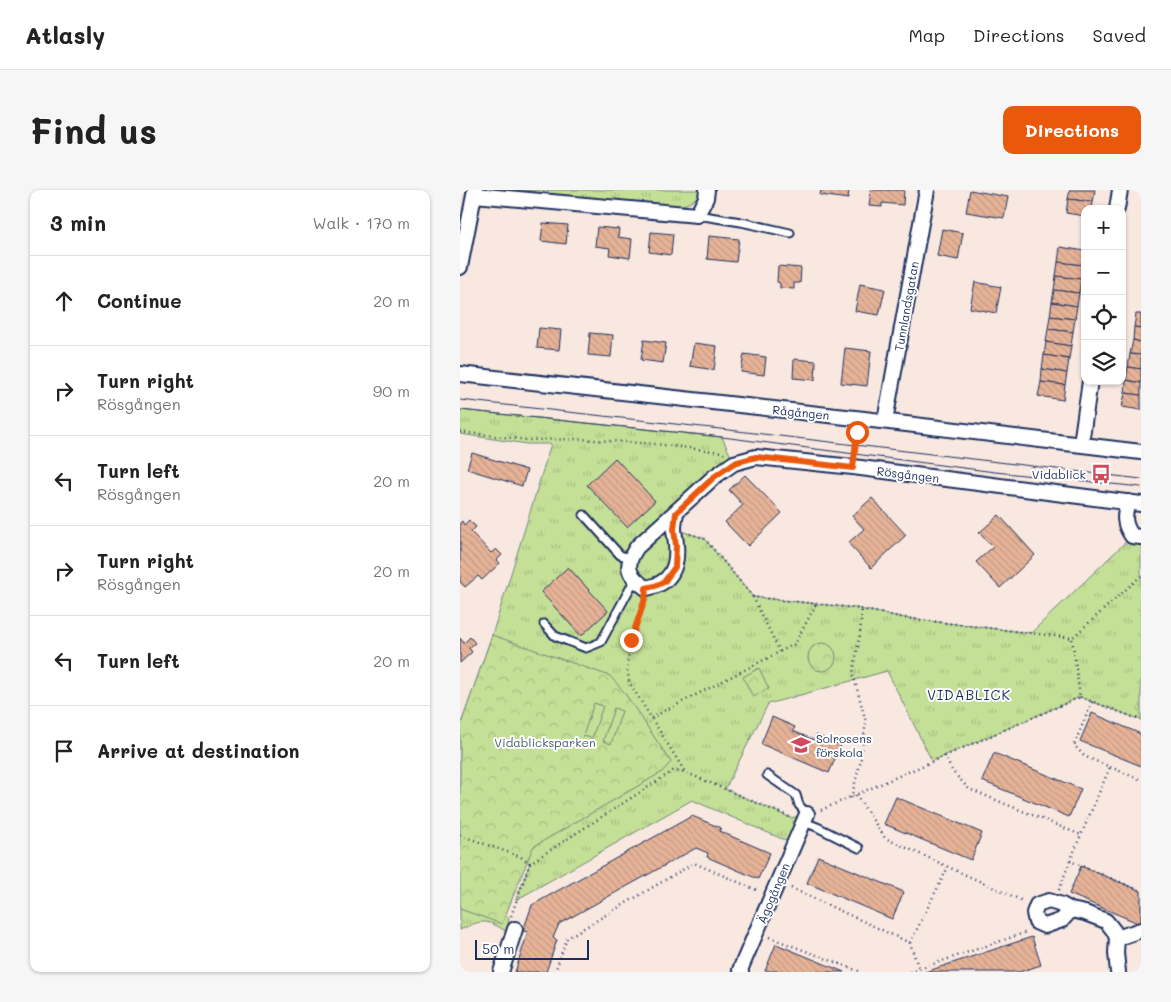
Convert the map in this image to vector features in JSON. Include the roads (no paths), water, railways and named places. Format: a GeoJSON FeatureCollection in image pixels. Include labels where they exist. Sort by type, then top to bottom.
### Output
{"type":"FeatureCollection","features":[{"type":"Feature","properties":{"kind":"street"},"geometry":{"type":"LineString","coordinates":[[460,267],[474,192],[697,215],[708,190]]}},
{"type":"Feature","properties":{"kind":"street","name":"Tunnlandsgatan"},"geometry":{"type":"LineString","coordinates":[[885,421],[928,190]]}},
{"type":"Feature","properties":{"kind":"street"},"geometry":{"type":"LineString","coordinates":[[1118,205],[1120,190]]}},
{"type":"Feature","properties":{"kind":"street","name":"Rågången"},"geometry":{"type":"LineString","coordinates":[[460,374],[885,421],[1141,452]]}},
{"type":"Feature","properties":{"kind":"street"},"geometry":{"type":"LineString","coordinates":[[1081,444],[1089,385]]}},
{"type":"Feature","properties":{"kind":"street","name":"Rösgången"},"geometry":{"type":"LineString","coordinates":[[630,558],[637,547],[650,534],[676,513],[714,477],[734,463],[756,457],[1135,503],[1124,518],[1126,527],[1132,536],[1141,537]]}},
{"type":"Feature","properties":{"kind":"street"},"geometry":{"type":"LineString","coordinates":[[630,558],[628,568],[635,579],[646,588],[664,582],[675,567],[676,546],[674,529],[676,513]]}},
{"type":"Feature","properties":{"kind":"street","name":"Ägogången"},"geometry":{"type":"LineString","coordinates":[[741,972],[740,970],[805,818]]}},
{"type":"Feature","properties":{"kind":"street"},"geometry":{"type":"LineString","coordinates":[[1071,910],[1062,920],[1046,926],[1036,922],[1034,914],[1037,905],[1049,901],[1106,921],[1117,938],[1118,972]]}},
{"type":"Feature","properties":{"kind":"street"},"geometry":{"type":"LineString","coordinates":[[502,972],[515,929]]}},
{"type":"Feature","properties":{"kind":"street"},"geometry":{"type":"LineString","coordinates":[[1117,938],[1141,930]]}},
{"type":"Feature","properties":{"kind":"lane"},"geometry":{"type":"LineString","coordinates":[[697,215],[790,233]]}},
{"type":"Feature","properties":{"kind":"lane"},"geometry":{"type":"LineString","coordinates":[[584,515],[620,554],[630,558]]}},
{"type":"Feature","properties":{"kind":"lane"},"geometry":{"type":"LineString","coordinates":[[544,624],[555,636],[586,648],[601,642],[635,579]]}},
{"type":"Feature","properties":{"kind":"lane"},"geometry":{"type":"LineString","coordinates":[[767,775],[796,795],[805,818],[817,827],[858,848]]}},
{"type":"Feature","properties":{"kind":"tram line"},"geometry":{"type":"LineString","coordinates":[[460,400],[1141,479]]}},
{"type":"Feature","properties":{"kind":"tram line"},"geometry":{"type":"LineString","coordinates":[[460,410],[722,437],[995,472],[1141,487]]}},
{"type":"Feature","properties":{"kind":"place","name":"Vidablick"},"geometry":{"type":"Point","coordinates":[1101,474]}},
{"type":"Feature","properties":{"kind":"place","name":"Solrosens förskola"},"geometry":{"type":"Point","coordinates":[801,745]}},
{"type":"Feature","properties":{"kind":"district","name":"VIDABLICK"},"geometry":{"type":"Point","coordinates":[969,694]}},
{"type":"Feature","properties":{"kind":"park label","name":"Vidablicksparken"},"geometry":{"type":"Point","coordinates":[545,742]}}]}
